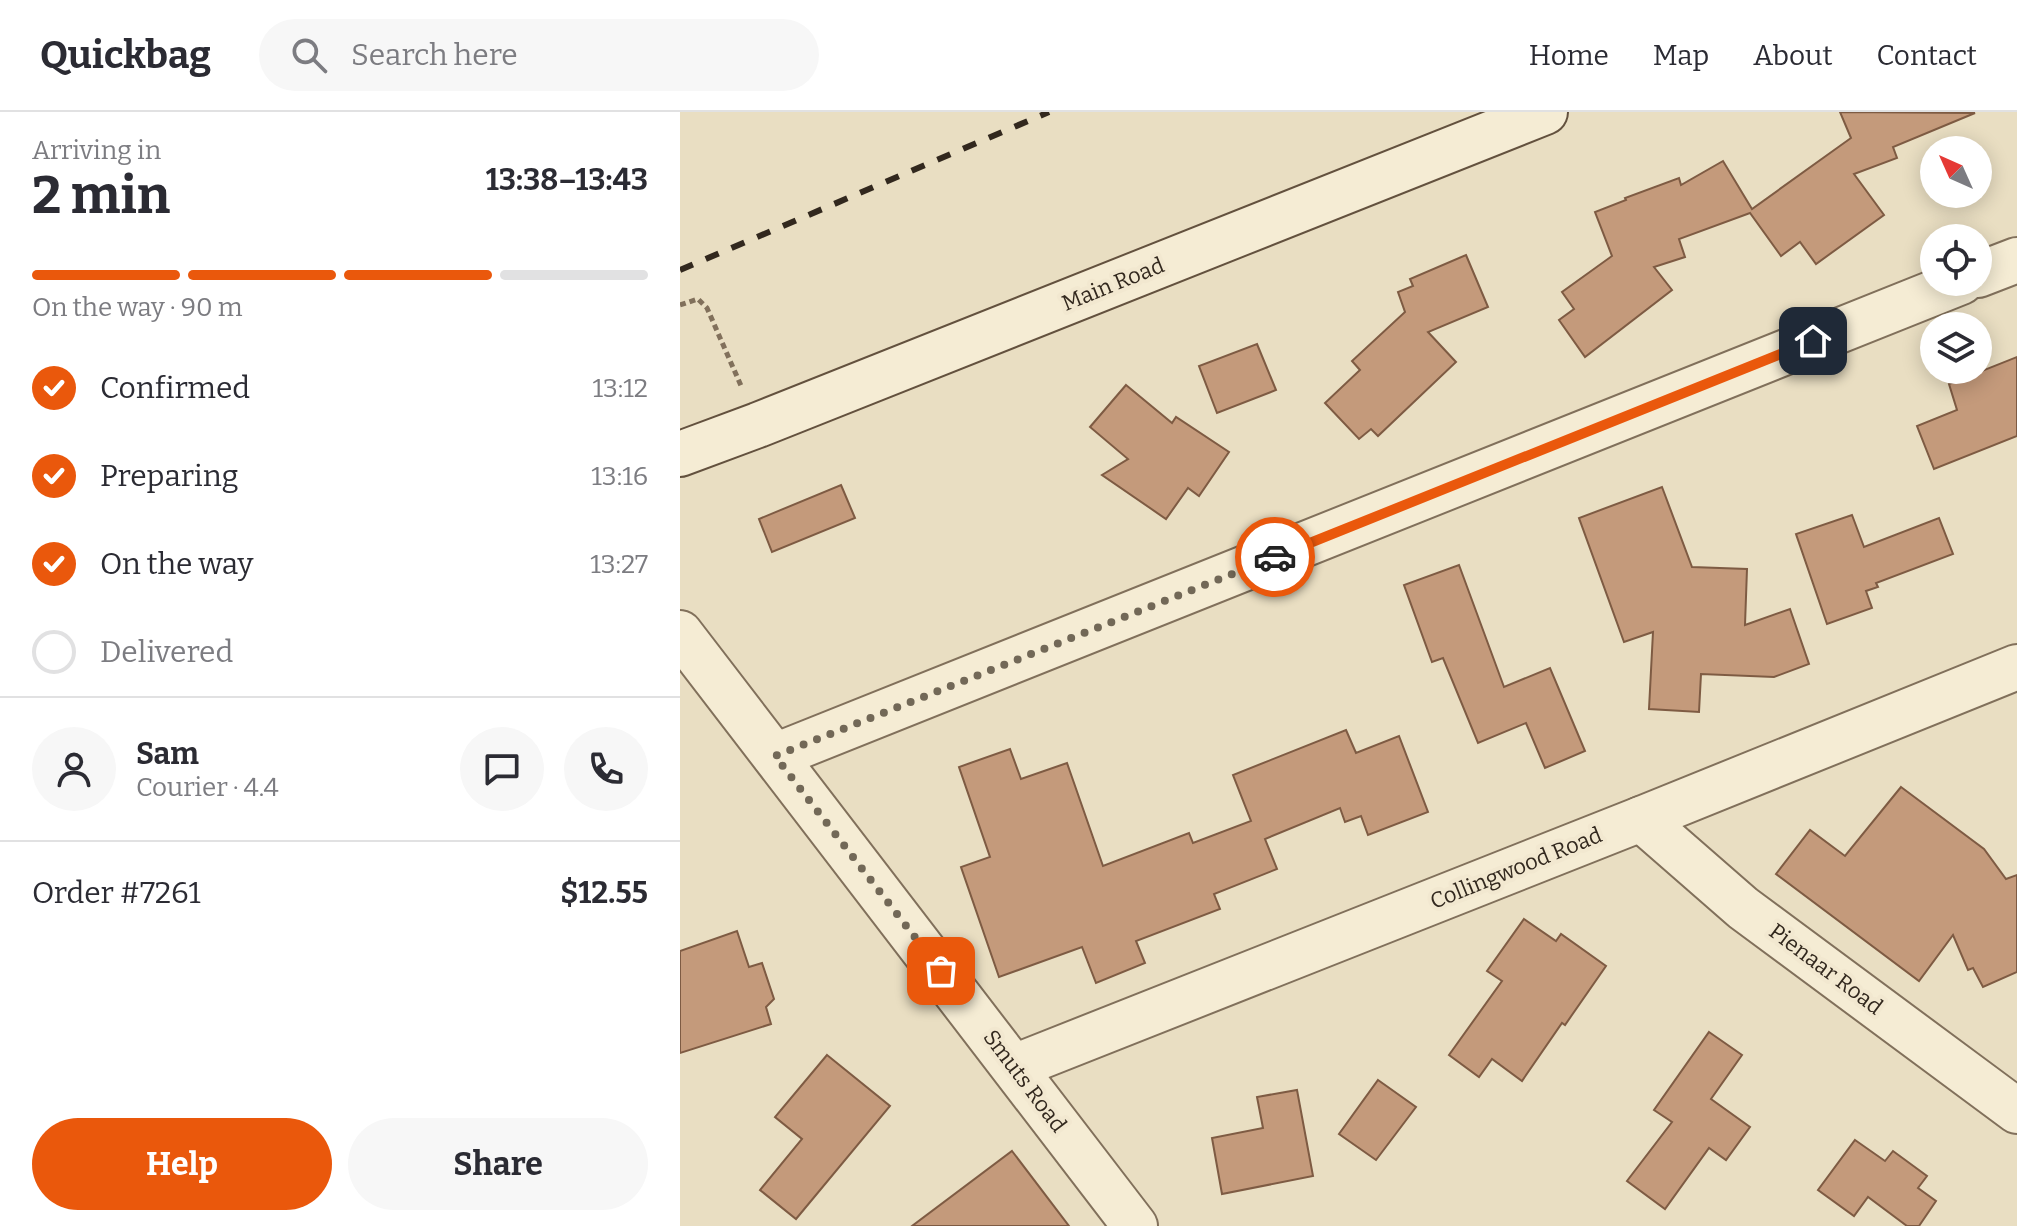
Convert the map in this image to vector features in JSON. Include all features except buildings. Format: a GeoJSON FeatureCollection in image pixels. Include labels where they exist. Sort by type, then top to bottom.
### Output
{"type":"FeatureCollection","features":[{"type":"Feature","properties":{"kind":"street","name":"Main Road"},"geometry":{"type":"LineString","coordinates":[[680,454],[1545,112]]}},
{"type":"Feature","properties":{"kind":"street"},"geometry":{"type":"LineString","coordinates":[[1992,270],[2017,260]]}},
{"type":"Feature","properties":{"kind":"street"},"geometry":{"type":"LineString","coordinates":[[775,756],[1926,296]]}},
{"type":"Feature","properties":{"kind":"street","name":"Smuts Road"},"geometry":{"type":"LineString","coordinates":[[680,633],[1135,1226]]}},
{"type":"Feature","properties":{"kind":"street","name":"Collingwood Road"},"geometry":{"type":"LineString","coordinates":[[1014,1067],[2017,667]]}},
{"type":"Feature","properties":{"kind":"street","name":"Pienaar Road"},"geometry":{"type":"LineString","coordinates":[[1641,819],[1743,908],[2017,1111]]}},
{"type":"Feature","properties":{"kind":"path"},"geometry":{"type":"LineString","coordinates":[[680,305],[698,299],[707,308],[758,425]]}},
{"type":"Feature","properties":{"kind":"railway"},"geometry":{"type":"LineString","coordinates":[[680,270],[1049,112]]}},
{"type":"Feature","properties":{"kind":"way so far"},"geometry":{"type":"LineString","coordinates":[[941,971],[775,756],[1275,557]]}},
{"type":"Feature","properties":{"kind":"route"},"geometry":{"type":"LineString","coordinates":[[1275,557],[1813,341]]}}]}
